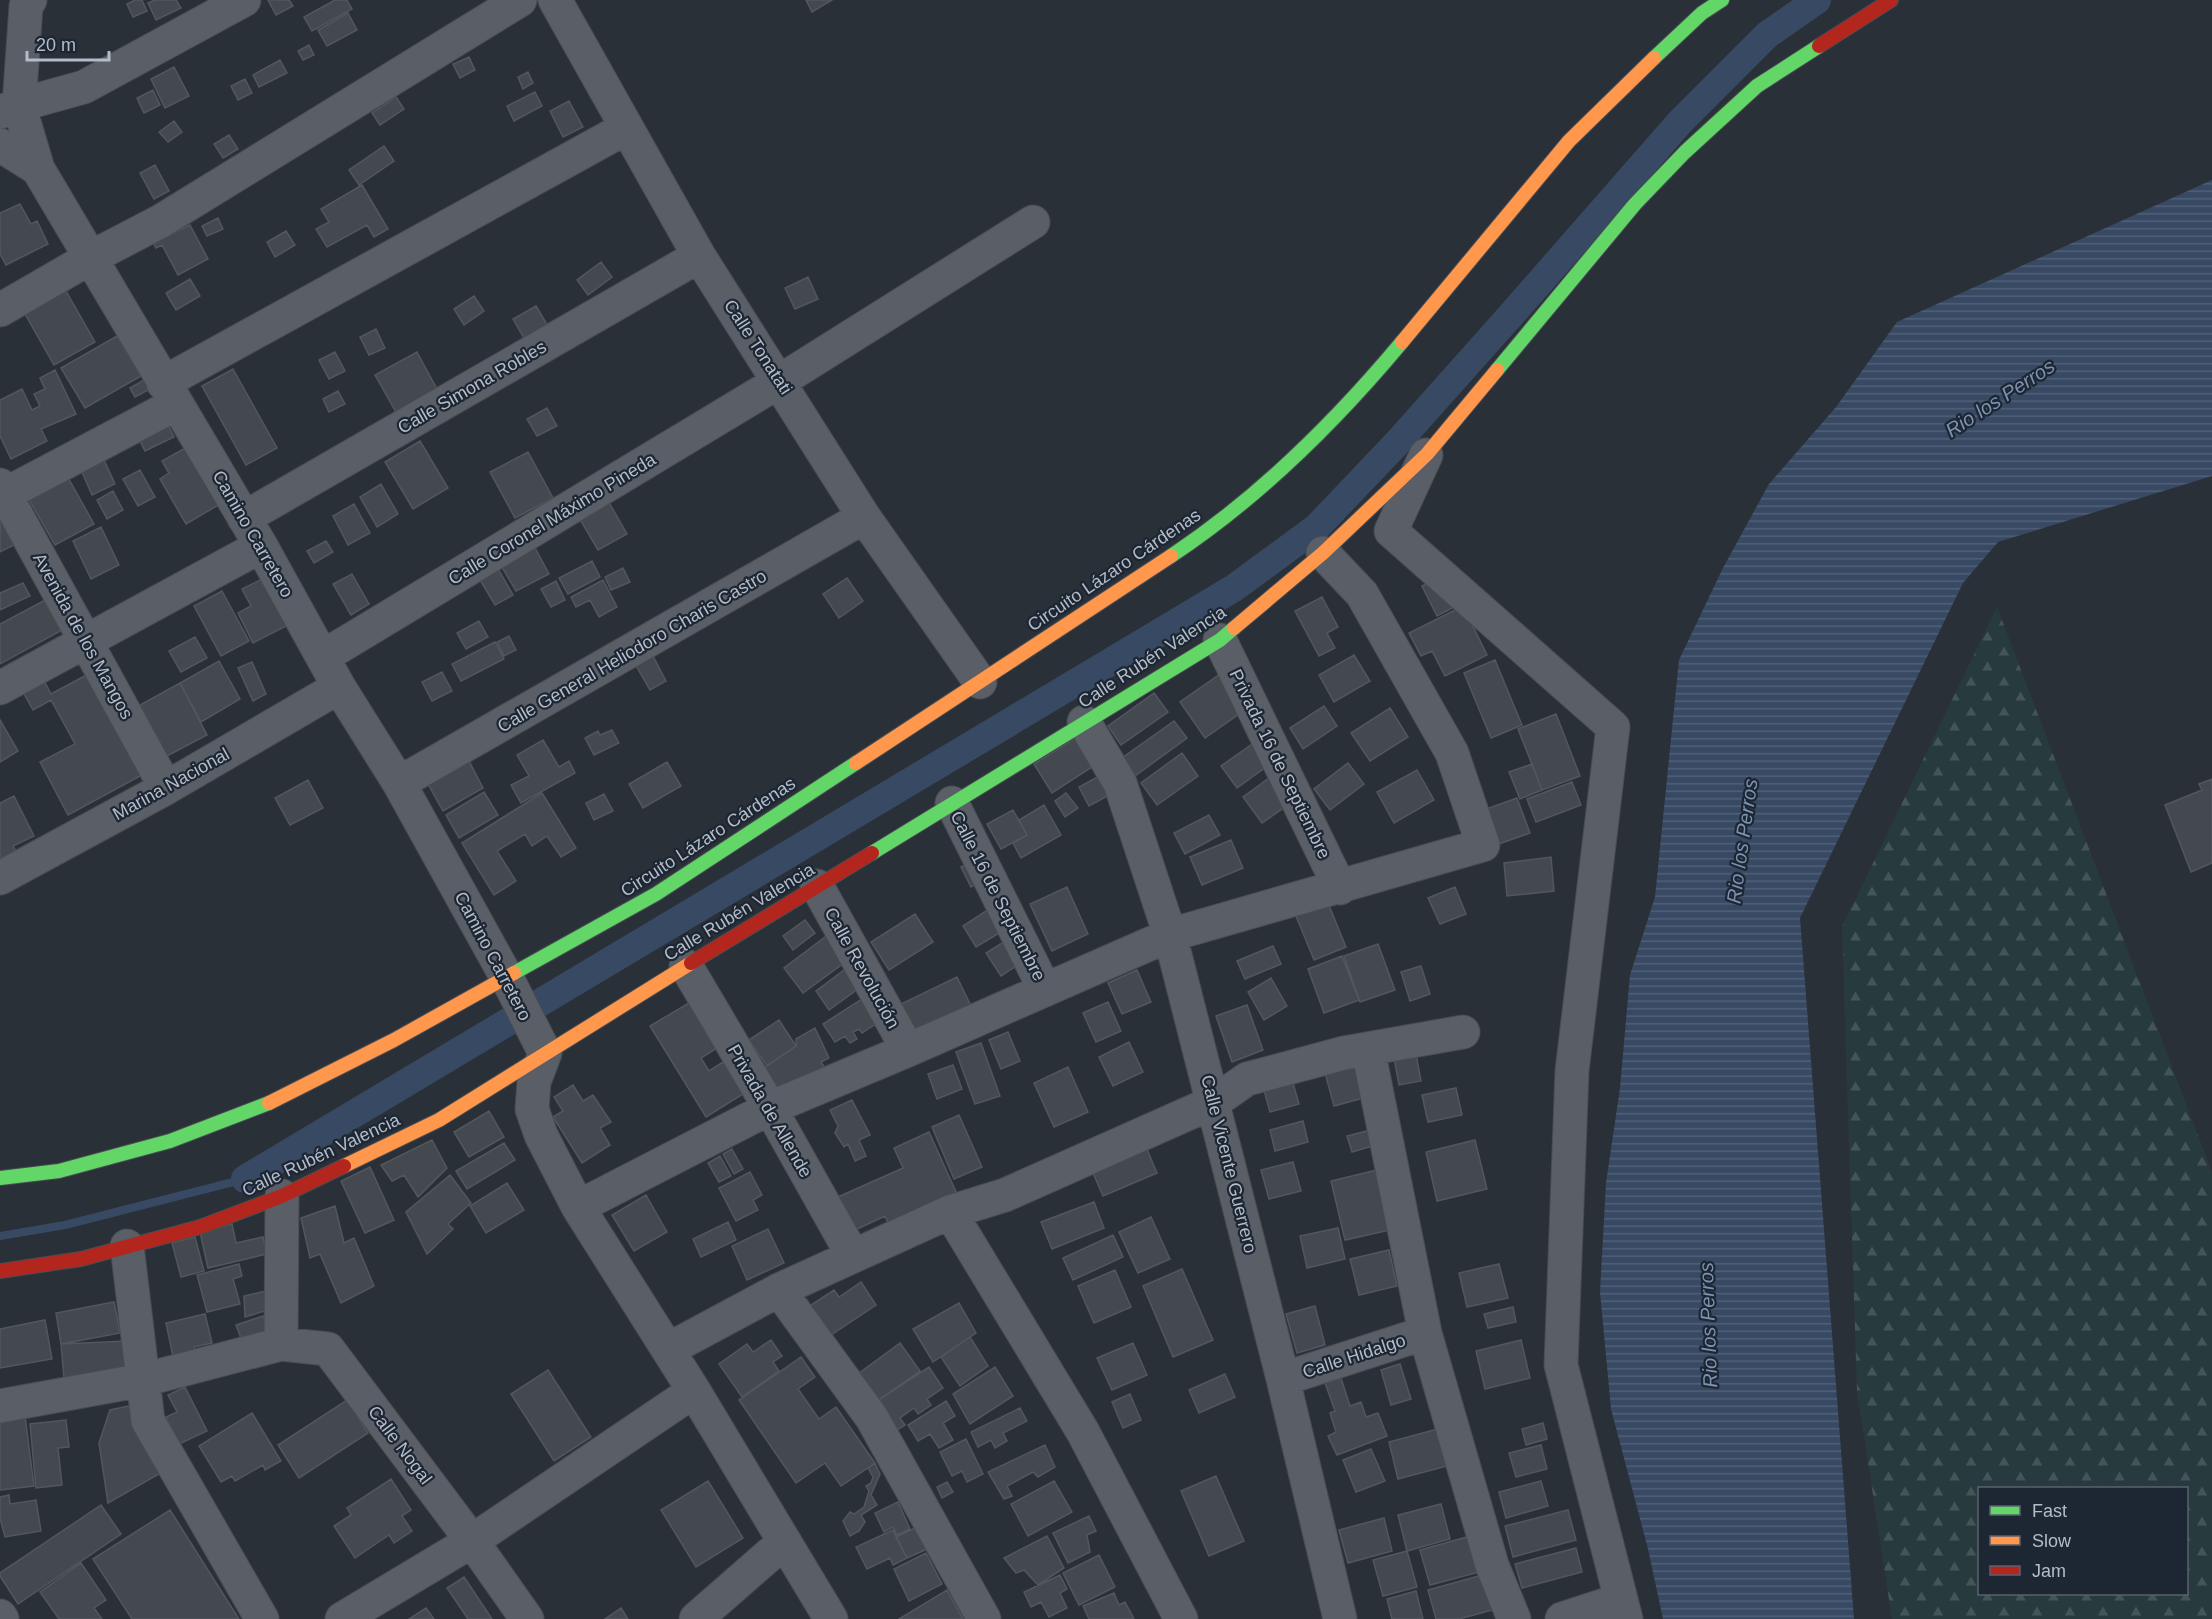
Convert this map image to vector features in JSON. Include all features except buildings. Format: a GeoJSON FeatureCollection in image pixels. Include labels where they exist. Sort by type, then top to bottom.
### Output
{"type":"FeatureCollection","features":[{"type":"Feature","properties":{"kind":"street"},"geometry":{"type":"LineString","coordinates":[[9,109],[84,87],[244,0]]}},
{"type":"Feature","properties":{"kind":"street"},"geometry":{"type":"LineString","coordinates":[[0,310],[90,258],[161,221],[520,0]]}},
{"type":"Feature","properties":{"kind":"street","name":"Calle Tonatati"},"geometry":{"type":"LineString","coordinates":[[555,0],[699,256],[864,517],[980,682]]}},
{"type":"Feature","properties":{"kind":"street","name":"Circuito Lázaro Cárdenas"},"geometry":{"type":"LineString","coordinates":[[0,1178],[59,1171],[170,1141],[269,1103],[510,983],[656,894],[1187,545],[1264,484],[1362,390],[1569,141],[1623,86],[1702,13],[1722,0]]}},
{"type":"Feature","properties":{"kind":"street"},"geometry":{"type":"LineString","coordinates":[[1562,1619],[1616,1612],[1561,1365],[1572,1071],[1613,727],[1391,531],[1427,454],[1635,204],[1685,152],[1757,86],[1891,0]]}},
{"type":"Feature","properties":{"kind":"street","name":"Camino Carretero"},"geometry":{"type":"LineString","coordinates":[[27,2],[9,109],[38,169],[261,546],[324,656],[339,687],[399,783],[510,983],[542,1048]]}},
{"type":"Feature","properties":{"kind":"street"},"geometry":{"type":"LineString","coordinates":[[2,492],[626,128]]}},
{"type":"Feature","properties":{"kind":"street"},"geometry":{"type":"LineString","coordinates":[[0,145],[38,169]]}},
{"type":"Feature","properties":{"kind":"street","name":"Calle Coronel Máximo Pineda"},"geometry":{"type":"LineString","coordinates":[[324,656],[780,381],[1033,222]]}},
{"type":"Feature","properties":{"kind":"street","name":"Calle Simona Robles"},"geometry":{"type":"LineString","coordinates":[[244,518],[699,256]]}},
{"type":"Feature","properties":{"kind":"street","name":"Calle Rubén Valencia"},"geometry":{"type":"LineString","coordinates":[[0,1271],[81,1258],[200,1227],[282,1196],[439,1120],[542,1048],[686,966],[1220,640],[1323,553],[1427,454]]}},
{"type":"Feature","properties":{"kind":"street","name":"Avenida de los Mangos"},"geometry":{"type":"LineString","coordinates":[[2,492],[166,788]]}},
{"type":"Feature","properties":{"kind":"street","name":"Calle General Heliodoro Charis Castro"},"geometry":{"type":"LineString","coordinates":[[399,783],[864,517]]}},
{"type":"Feature","properties":{"kind":"street"},"geometry":{"type":"LineString","coordinates":[[0,688],[261,546]]}},
{"type":"Feature","properties":{"kind":"street"},"geometry":{"type":"LineString","coordinates":[[578,1207],[770,1108],[1170,935],[1484,845],[1452,753],[1362,594],[1323,553]]}},
{"type":"Feature","properties":{"kind":"street","name":"Privada 16 de Septiembre"},"geometry":{"type":"LineString","coordinates":[[1220,640],[1340,888]]}},
{"type":"Feature","properties":{"kind":"street","name":"Marina Nacional"},"geometry":{"type":"LineString","coordinates":[[0,878],[166,788],[339,687]]}},
{"type":"Feature","properties":{"kind":"street","name":"Calle Vicente Guerrero"},"geometry":{"type":"LineString","coordinates":[[1084,722],[1120,783],[1170,935],[1283,1379],[1340,1619]]}},
{"type":"Feature","properties":{"kind":"street","name":"Calle 16 de Septiembre"},"geometry":{"type":"LineString","coordinates":[[952,803],[1045,990]]}},
{"type":"Feature","properties":{"kind":"street","name":"Calle Revolución"},"geometry":{"type":"LineString","coordinates":[[817,886],[908,1050]]}},
{"type":"Feature","properties":{"kind":"street","name":"Privada de Allende"},"geometry":{"type":"LineString","coordinates":[[686,966],[770,1108],[853,1256]]}},
{"type":"Feature","properties":{"kind":"street"},"geometry":{"type":"LineString","coordinates":[[669,1349],[779,1290],[950,1212],[1005,1196],[1214,1102],[1247,1079],[1344,1053],[1463,1032]]}},
{"type":"Feature","properties":{"kind":"street"},"geometry":{"type":"LineString","coordinates":[[542,1048],[534,1082],[532,1109],[542,1135],[578,1207],[669,1349],[826,1617]]}},
{"type":"Feature","properties":{"kind":"street"},"geometry":{"type":"LineString","coordinates":[[1368,1049],[1425,1333],[1492,1565],[1514,1619]]}},
{"type":"Feature","properties":{"kind":"street"},"geometry":{"type":"LineString","coordinates":[[0,1406],[143,1380],[281,1344],[282,1196]]}},
{"type":"Feature","properties":{"kind":"street"},"geometry":{"type":"LineString","coordinates":[[950,1212],[1083,1432],[1181,1619]]}},
{"type":"Feature","properties":{"kind":"street"},"geometry":{"type":"LineString","coordinates":[[127,1246],[148,1421],[262,1619]]}},
{"type":"Feature","properties":{"kind":"street"},"geometry":{"type":"LineString","coordinates":[[779,1290],[872,1418],[984,1619]]}},
{"type":"Feature","properties":{"kind":"street","name":"Calle Hidalgo"},"geometry":{"type":"LineString","coordinates":[[1283,1379],[1425,1333]]}},
{"type":"Feature","properties":{"kind":"street","name":"Calle Nogal"},"geometry":{"type":"LineString","coordinates":[[281,1344],[328,1349],[472,1541],[527,1619]]}},
{"type":"Feature","properties":{"kind":"street"},"geometry":{"type":"LineString","coordinates":[[342,1619],[472,1541],[694,1391]]}},
{"type":"Feature","properties":{"kind":"street"},"geometry":{"type":"LineString","coordinates":[[696,1619],[784,1542]]}},
{"type":"Feature","properties":{"kind":"green space"},"geometry":{"type":"Polygon","coordinates":[[[1997,607],[2212,1172],[2212,1619],[1892,1619],[1857,1391],[1842,927],[1997,607]]]}},
{"type":"Feature","properties":{"kind":"water","name":"Rio los Perros"},"geometry":{"type":"Polygon","coordinates":[[[2212,180],[2212,476],[1998,542],[1963,583],[1800,918],[1854,1619],[1663,1619],[1648,1549],[1611,1409],[1600,1292],[1606,1183],[1620,1088],[1630,975],[1655,897],[1679,660],[1723,568],[1769,484],[1836,407],[1897,322],[2212,180]]]}},
{"type":"Feature","properties":{"kind":"waterway"},"geometry":{"type":"LineString","coordinates":[[245,1179],[1234,588],[1317,527],[1396,444],[1680,122],[1767,35],[1817,0]]}},
{"type":"Feature","properties":{"kind":"waterway"},"geometry":{"type":"LineString","coordinates":[[0,1236],[65,1225],[245,1179]]}},
{"type":"Feature","properties":{"kind":"traffic: fast"},"geometry":{"type":"LineString","coordinates":[[1654,58],[1702,13],[1722,0]]}},
{"type":"Feature","properties":{"kind":"traffic: fast"},"geometry":{"type":"LineString","coordinates":[[1497,370],[1635,204],[1685,152],[1757,86],[1819,46]]}},
{"type":"Feature","properties":{"kind":"traffic: fast"},"geometry":{"type":"LineString","coordinates":[[1171,556],[1234,510],[1294,457],[1350,401],[1402,342]]}},
{"type":"Feature","properties":{"kind":"traffic: fast"},"geometry":{"type":"LineString","coordinates":[[872,853],[1220,640],[1234,628]]}},
{"type":"Feature","properties":{"kind":"traffic: fast"},"geometry":{"type":"LineString","coordinates":[[514,973],[656,894],[856,763]]}},
{"type":"Feature","properties":{"kind":"traffic: fast"},"geometry":{"type":"LineString","coordinates":[[0,1178],[59,1171],[170,1141],[269,1103]]}},
{"type":"Feature","properties":{"kind":"traffic: slow"},"geometry":{"type":"LineString","coordinates":[[1402,342],[1569,141],[1654,58]]}},
{"type":"Feature","properties":{"kind":"traffic: slow"},"geometry":{"type":"LineString","coordinates":[[1234,628],[1323,553],[1427,454],[1497,370]]}},
{"type":"Feature","properties":{"kind":"traffic: slow"},"geometry":{"type":"LineString","coordinates":[[856,763],[1171,556]]}},
{"type":"Feature","properties":{"kind":"traffic: slow"},"geometry":{"type":"LineString","coordinates":[[344,1166],[439,1120],[691,963]]}},
{"type":"Feature","properties":{"kind":"traffic: slow"},"geometry":{"type":"LineString","coordinates":[[269,1103],[394,1040],[514,973]]}},
{"type":"Feature","properties":{"kind":"traffic: jam"},"geometry":{"type":"LineString","coordinates":[[1819,46],[1891,0]]}},
{"type":"Feature","properties":{"kind":"traffic: jam"},"geometry":{"type":"LineString","coordinates":[[691,963],[872,853]]}},
{"type":"Feature","properties":{"kind":"traffic: jam"},"geometry":{"type":"LineString","coordinates":[[0,1271],[81,1259],[200,1227],[282,1196],[344,1166]]}}]}
